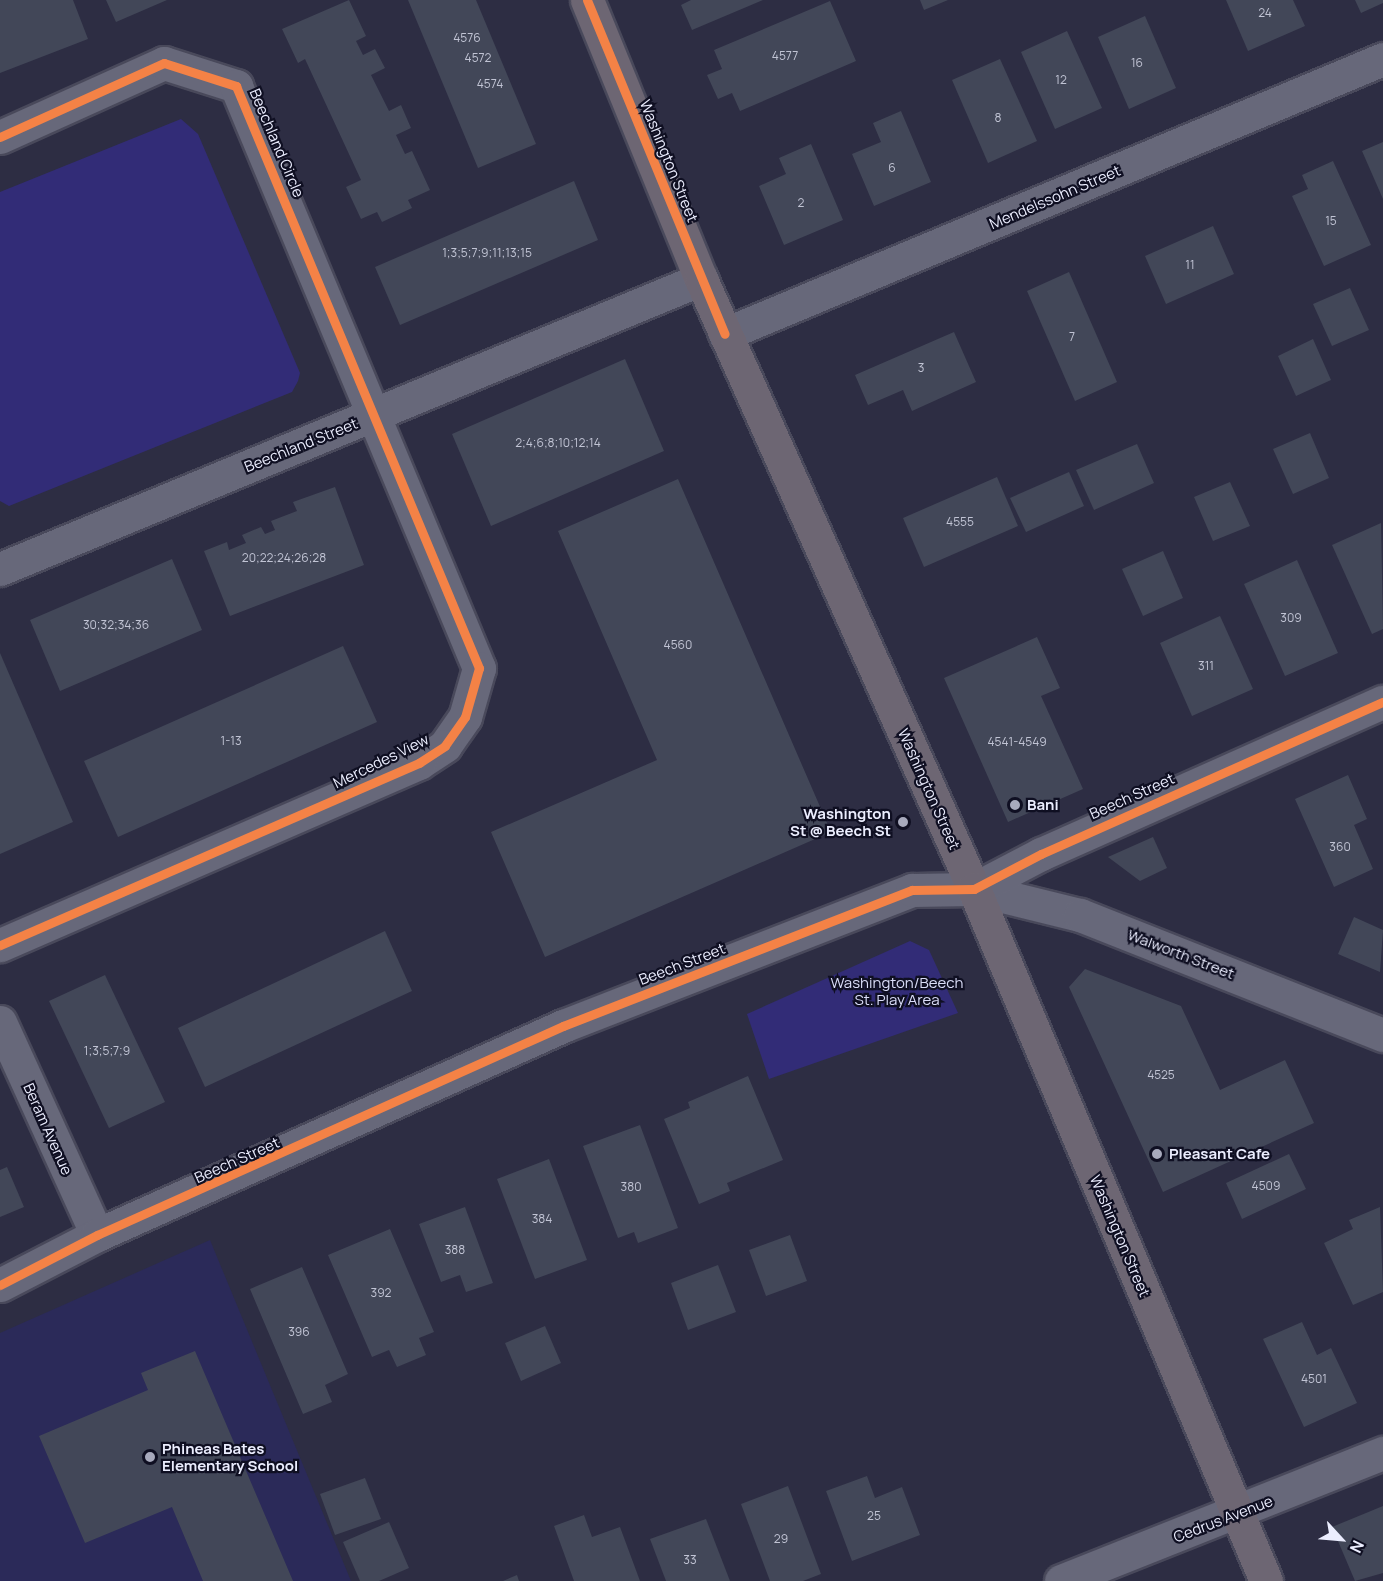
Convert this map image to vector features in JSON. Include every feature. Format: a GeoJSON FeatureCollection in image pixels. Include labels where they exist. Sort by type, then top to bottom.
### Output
{"type":"FeatureCollection","features":[{"type":"Feature","properties":{"kind":"main road","name":"Washington Street"},"geometry":{"type":"LineString","coordinates":[[587,0],[701,279],[974,890],[1266,1581]]}},
{"type":"Feature","properties":{"kind":"street","name":"Mendelssohn Street"},"geometry":{"type":"LineString","coordinates":[[725,334],[1383,59]]}},
{"type":"Feature","properties":{"kind":"street","name":"Beechland Circle"},"geometry":{"type":"LineString","coordinates":[[0,137],[164,63],[236,86],[376,414]]}},
{"type":"Feature","properties":{"kind":"street","name":"Beechland Street"},"geometry":{"type":"LineString","coordinates":[[0,569],[701,279]]}},
{"type":"Feature","properties":{"kind":"street","name":"Mercedes View"},"geometry":{"type":"LineString","coordinates":[[0,945],[176,872],[419,762],[445,746],[465,717],[480,668],[376,414]]}},
{"type":"Feature","properties":{"kind":"street","name":"Beech Street"},"geometry":{"type":"LineString","coordinates":[[0,1285],[97,1235],[225,1182],[562,1026],[912,890],[974,890],[1041,854],[1383,702]]}},
{"type":"Feature","properties":{"kind":"street","name":"Walworth Street"},"geometry":{"type":"LineString","coordinates":[[974,890],[1080,915],[1383,1035]]}},
{"type":"Feature","properties":{"kind":"street","name":"Beram Avenue"},"geometry":{"type":"LineString","coordinates":[[0,1022],[97,1235]]}},
{"type":"Feature","properties":{"kind":"street","name":"Cedrus Avenue"},"geometry":{"type":"LineString","coordinates":[[1061,1581],[1239,1514],[1383,1453]]}},
{"type":"Feature","properties":{"kind":"shaded area","name":"Phineas Bates Elementary School"},"geometry":{"type":"Polygon","coordinates":[[[210,1240],[351,1581],[0,1581],[0,1333],[210,1240]]]}},
{"type":"Feature","properties":{"kind":"green space"},"geometry":{"type":"Polygon","coordinates":[[[181,119],[198,134],[300,373],[298,381],[292,392],[9,506],[0,501],[0,192],[181,119]]]}},
{"type":"Feature","properties":{"kind":"green space","name":"Washington/Beech St. Play Area"},"geometry":{"type":"Polygon","coordinates":[[[910,941],[929,950],[958,1013],[769,1079],[747,1014],[910,941]]]}},
{"type":"Feature","properties":{"kind":"building"},"geometry":{"type":"Polygon","coordinates":[[[0,0],[73,0],[88,39],[0,73],[0,0]]]}},
{"type":"Feature","properties":{"kind":"building"},"geometry":{"type":"Polygon","coordinates":[[[106,0],[167,0],[116,22],[106,0]]]}},
{"type":"Feature","properties":{"kind":"building"},"geometry":{"type":"Polygon","coordinates":[[[349,0],[366,36],[356,41],[363,55],[375,49],[385,68],[371,75],[389,111],[401,105],[411,128],[396,135],[405,154],[412,151],[430,190],[408,200],[412,208],[382,222],[377,212],[361,219],[346,187],[361,180],[305,59],[298,63],[282,29],[349,0]]]}},
{"type":"Feature","properties":{"kind":"building"},"geometry":{"type":"Polygon","coordinates":[[[408,0],[476,0],[536,144],[478,168],[408,0]]]}},
{"type":"Feature","properties":{"kind":"building"},"geometry":{"type":"Polygon","coordinates":[[[691,0],[763,0],[692,30],[681,5],[691,0]]]}},
{"type":"Feature","properties":{"kind":"building"},"geometry":{"type":"Polygon","coordinates":[[[920,0],[948,0],[924,10],[920,0]]]}},
{"type":"Feature","properties":{"kind":"building"},"geometry":{"type":"Polygon","coordinates":[[[1226,0],[1293,0],[1305,26],[1248,51],[1226,0]]]}},
{"type":"Feature","properties":{"kind":"building"},"geometry":{"type":"Polygon","coordinates":[[[1355,0],[1383,0],[1383,3],[1361,13],[1355,0]]]}},
{"type":"Feature","properties":{"kind":"building"},"geometry":{"type":"Polygon","coordinates":[[[830,1],[856,61],[740,111],[732,93],[718,99],[707,75],[722,69],[714,50],[830,1]]]}},
{"type":"Feature","properties":{"kind":"building"},"geometry":{"type":"Polygon","coordinates":[[[1145,16],[1176,88],[1129,109],[1098,37],[1145,16]]]}},
{"type":"Feature","properties":{"kind":"building"},"geometry":{"type":"Polygon","coordinates":[[[1067,31],[1102,108],[1055,129],[1021,52],[1067,31]]]}},
{"type":"Feature","properties":{"kind":"building"},"geometry":{"type":"Polygon","coordinates":[[[1000,59],[1037,141],[988,163],[952,80],[1000,59]]]}},
{"type":"Feature","properties":{"kind":"building"},"geometry":{"type":"Polygon","coordinates":[[[901,111],[931,182],[874,206],[852,154],[881,142],[873,123],[901,111]]]}},
{"type":"Feature","properties":{"kind":"building"},"geometry":{"type":"Polygon","coordinates":[[[1383,142],[1383,199],[1362,151],[1383,142]]]}},
{"type":"Feature","properties":{"kind":"building"},"geometry":{"type":"Polygon","coordinates":[[[811,144],[843,220],[784,245],[759,186],[786,174],[779,158],[811,144]]]}},
{"type":"Feature","properties":{"kind":"building"},"geometry":{"type":"Polygon","coordinates":[[[1333,161],[1371,245],[1324,266],[1292,196],[1308,189],[1302,175],[1333,161]]]}},
{"type":"Feature","properties":{"kind":"building"},"geometry":{"type":"Polygon","coordinates":[[[574,181],[598,240],[400,325],[375,267],[574,181]]]}},
{"type":"Feature","properties":{"kind":"building"},"geometry":{"type":"Polygon","coordinates":[[[1213,226],[1234,274],[1166,304],[1145,256],[1213,226]]]}},
{"type":"Feature","properties":{"kind":"building"},"geometry":{"type":"Polygon","coordinates":[[[1069,272],[1117,382],[1075,401],[1027,291],[1069,272]]]}},
{"type":"Feature","properties":{"kind":"building"},"geometry":{"type":"Polygon","coordinates":[[[1350,288],[1369,330],[1332,346],[1313,304],[1350,288]]]}},
{"type":"Feature","properties":{"kind":"building"},"geometry":{"type":"Polygon","coordinates":[[[954,332],[976,382],[912,411],[903,390],[868,405],[855,375],[954,332]]]}},
{"type":"Feature","properties":{"kind":"building"},"geometry":{"type":"Polygon","coordinates":[[[1313,339],[1331,380],[1296,396],[1278,356],[1313,339]]]}},
{"type":"Feature","properties":{"kind":"building"},"geometry":{"type":"Polygon","coordinates":[[[625,359],[664,451],[491,526],[452,434],[625,359]]]}},
{"type":"Feature","properties":{"kind":"building"},"geometry":{"type":"Polygon","coordinates":[[[1310,433],[1329,478],[1293,494],[1273,449],[1310,433]]]}},
{"type":"Feature","properties":{"kind":"building"},"geometry":{"type":"Polygon","coordinates":[[[1137,444],[1154,483],[1094,510],[1076,470],[1137,444]]]}},
{"type":"Feature","properties":{"kind":"building"},"geometry":{"type":"Polygon","coordinates":[[[1069,472],[1084,506],[1026,532],[1010,498],[1069,472]]]}},
{"type":"Feature","properties":{"kind":"building"},"geometry":{"type":"Polygon","coordinates":[[[997,477],[1018,526],[924,567],[903,518],[997,477]]]}},
{"type":"Feature","properties":{"kind":"building"},"geometry":{"type":"Polygon","coordinates":[[[678,479],[831,832],[545,957],[491,832],[657,760],[558,531],[678,479]]]}},
{"type":"Feature","properties":{"kind":"building"},"geometry":{"type":"Polygon","coordinates":[[[1230,482],[1250,526],[1213,541],[1194,497],[1230,482]]]}},
{"type":"Feature","properties":{"kind":"building"},"geometry":{"type":"Polygon","coordinates":[[[335,487],[364,565],[230,616],[204,551],[227,542],[229,550],[246,543],[242,535],[261,527],[265,534],[275,530],[271,521],[297,511],[293,502],[335,487]]]}},
{"type":"Feature","properties":{"kind":"building"},"geometry":{"type":"Polygon","coordinates":[[[1381,523],[1383,629],[1372,634],[1332,545],[1381,523]]]}},
{"type":"Feature","properties":{"kind":"building"},"geometry":{"type":"Polygon","coordinates":[[[1163,551],[1183,598],[1143,616],[1122,569],[1163,551]]]}},
{"type":"Feature","properties":{"kind":"building"},"geometry":{"type":"Polygon","coordinates":[[[172,559],[202,630],[60,691],[30,620],[172,559]]]}},
{"type":"Feature","properties":{"kind":"building"},"geometry":{"type":"Polygon","coordinates":[[[1297,560],[1338,653],[1285,676],[1244,584],[1297,560]]]}},
{"type":"Feature","properties":{"kind":"building"},"geometry":{"type":"Polygon","coordinates":[[[1220,616],[1253,689],[1192,716],[1160,643],[1220,616]]]}},
{"type":"Feature","properties":{"kind":"building"},"geometry":{"type":"Polygon","coordinates":[[[1037,637],[1060,688],[1041,696],[1083,789],[1008,822],[944,678],[1037,637]]]}},
{"type":"Feature","properties":{"kind":"building"},"geometry":{"type":"Polygon","coordinates":[[[343,646],[377,722],[118,837],[84,761],[343,646]]]}},
{"type":"Feature","properties":{"kind":"building"},"geometry":{"type":"Polygon","coordinates":[[[0,653],[73,822],[0,854],[0,653]]]}},
{"type":"Feature","properties":{"kind":"building"},"geometry":{"type":"Polygon","coordinates":[[[1348,775],[1367,819],[1354,825],[1373,869],[1334,887],[1295,799],[1348,775]]]}},
{"type":"Feature","properties":{"kind":"building"},"geometry":{"type":"Polygon","coordinates":[[[1153,837],[1167,868],[1140,881],[1108,857],[1153,837]]]}},
{"type":"Feature","properties":{"kind":"building"},"geometry":{"type":"Polygon","coordinates":[[[1354,917],[1383,930],[1380,972],[1338,954],[1354,917]]]}},
{"type":"Feature","properties":{"kind":"building"},"geometry":{"type":"Polygon","coordinates":[[[385,931],[412,991],[205,1087],[178,1028],[385,931]]]}},
{"type":"Feature","properties":{"kind":"building"},"geometry":{"type":"Polygon","coordinates":[[[1085,969],[1181,1006],[1220,1090],[1285,1060],[1314,1123],[1163,1192],[1069,987],[1085,969]]]}},
{"type":"Feature","properties":{"kind":"building"},"geometry":{"type":"Polygon","coordinates":[[[105,975],[165,1102],[109,1128],[49,1001],[105,975]]]}},
{"type":"Feature","properties":{"kind":"building"},"geometry":{"type":"Polygon","coordinates":[[[748,1076],[783,1160],[727,1183],[730,1191],[699,1204],[664,1119],[690,1108],[688,1102],[748,1076]]]}},
{"type":"Feature","properties":{"kind":"building"},"geometry":{"type":"Polygon","coordinates":[[[640,1125],[678,1228],[638,1243],[634,1232],[618,1238],[583,1146],[640,1125]]]}},
{"type":"Feature","properties":{"kind":"building"},"geometry":{"type":"Polygon","coordinates":[[[1289,1154],[1306,1189],[1242,1219],[1226,1183],[1289,1154]]]}},
{"type":"Feature","properties":{"kind":"building"},"geometry":{"type":"Polygon","coordinates":[[[549,1159],[587,1260],[535,1279],[497,1179],[549,1159]]]}},
{"type":"Feature","properties":{"kind":"building"},"geometry":{"type":"Polygon","coordinates":[[[7,1167],[24,1207],[0,1217],[0,1170],[7,1167]]]}},
{"type":"Feature","properties":{"kind":"building"},"geometry":{"type":"Polygon","coordinates":[[[465,1207],[493,1283],[466,1292],[460,1275],[441,1282],[419,1224],[465,1207]]]}},
{"type":"Feature","properties":{"kind":"building"},"geometry":{"type":"Polygon","coordinates":[[[1380,1207],[1383,1292],[1353,1305],[1324,1243],[1353,1229],[1349,1220],[1380,1207]]]}},
{"type":"Feature","properties":{"kind":"building"},"geometry":{"type":"Polygon","coordinates":[[[390,1229],[434,1332],[419,1338],[426,1355],[397,1367],[389,1350],[372,1357],[328,1255],[390,1229]]]}},
{"type":"Feature","properties":{"kind":"building"},"geometry":{"type":"Polygon","coordinates":[[[790,1235],[807,1281],[766,1296],[749,1250],[790,1235]]]}},
{"type":"Feature","properties":{"kind":"building"},"geometry":{"type":"Polygon","coordinates":[[[718,1265],[736,1312],[688,1330],[671,1283],[718,1265]]]}},
{"type":"Feature","properties":{"kind":"building"},"geometry":{"type":"Polygon","coordinates":[[[302,1267],[348,1374],[325,1385],[332,1402],[303,1414],[250,1289],[302,1267]]]}},
{"type":"Feature","properties":{"kind":"building"},"geometry":{"type":"Polygon","coordinates":[[[1302,1322],[1317,1355],[1331,1348],[1357,1403],[1304,1427],[1263,1339],[1302,1322]]]}},
{"type":"Feature","properties":{"kind":"building"},"geometry":{"type":"Polygon","coordinates":[[[545,1326],[561,1363],[521,1381],[505,1343],[545,1326]]]}},
{"type":"Feature","properties":{"kind":"building"},"geometry":{"type":"Polygon","coordinates":[[[195,1351],[293,1581],[203,1581],[172,1507],[85,1543],[39,1436],[148,1390],[141,1373],[195,1351]]]}},
{"type":"Feature","properties":{"kind":"building"},"geometry":{"type":"Polygon","coordinates":[[[867,1476],[875,1498],[902,1487],[920,1535],[852,1561],[826,1491],[867,1476]]]}},
{"type":"Feature","properties":{"kind":"building"},"geometry":{"type":"Polygon","coordinates":[[[365,1478],[381,1519],[335,1535],[320,1494],[365,1478]]]}},
{"type":"Feature","properties":{"kind":"building"},"geometry":{"type":"Polygon","coordinates":[[[788,1486],[821,1574],[803,1581],[770,1581],[741,1504],[788,1486]]]}},
{"type":"Feature","properties":{"kind":"building"},"geometry":{"type":"Polygon","coordinates":[[[1383,1506],[1383,1573],[1355,1581],[1332,1527],[1383,1506]]]}},
{"type":"Feature","properties":{"kind":"building"},"geometry":{"type":"Polygon","coordinates":[[[584,1515],[592,1537],[620,1527],[640,1581],[574,1581],[554,1526],[584,1515]]]}},
{"type":"Feature","properties":{"kind":"building"},"geometry":{"type":"Polygon","coordinates":[[[706,1519],[730,1581],[666,1581],[650,1539],[706,1519]]]}},
{"type":"Feature","properties":{"kind":"building"},"geometry":{"type":"Polygon","coordinates":[[[389,1522],[409,1568],[379,1581],[360,1581],[343,1542],[389,1522]]]}},
{"type":"Feature","properties":{"kind":"building"},"geometry":{"type":"Polygon","coordinates":[[[517,1575],[519,1581],[503,1581],[517,1575]]]}},
{"type":"Feature","properties":{"kind":"cycle path"},"geometry":{"type":"LineString","coordinates":[[587,0],[725,334]]}},
{"type":"Feature","properties":{"kind":"cycle path"},"geometry":{"type":"LineString","coordinates":[[0,137],[164,63],[236,86],[479,668],[465,717],[445,746],[419,763],[0,945]]}},
{"type":"Feature","properties":{"kind":"cycle path"},"geometry":{"type":"LineString","coordinates":[[0,1285],[97,1235],[563,1026],[912,890],[974,889],[1041,854],[1383,702]]}},
{"type":"Feature","properties":{"kind":"place","name":"Bani"},"geometry":{"type":"Point","coordinates":[1015,805]}},
{"type":"Feature","properties":{"kind":"place","name":"Washington St @ Beech St"},"geometry":{"type":"Point","coordinates":[903,822]}},
{"type":"Feature","properties":{"kind":"place","name":"Pleasant Cafe"},"geometry":{"type":"Point","coordinates":[1157,1154]}},
{"type":"Feature","properties":{"kind":"place","name":"Phineas Bates Elementary School"},"geometry":{"type":"Point","coordinates":[150,1457]}}]}
